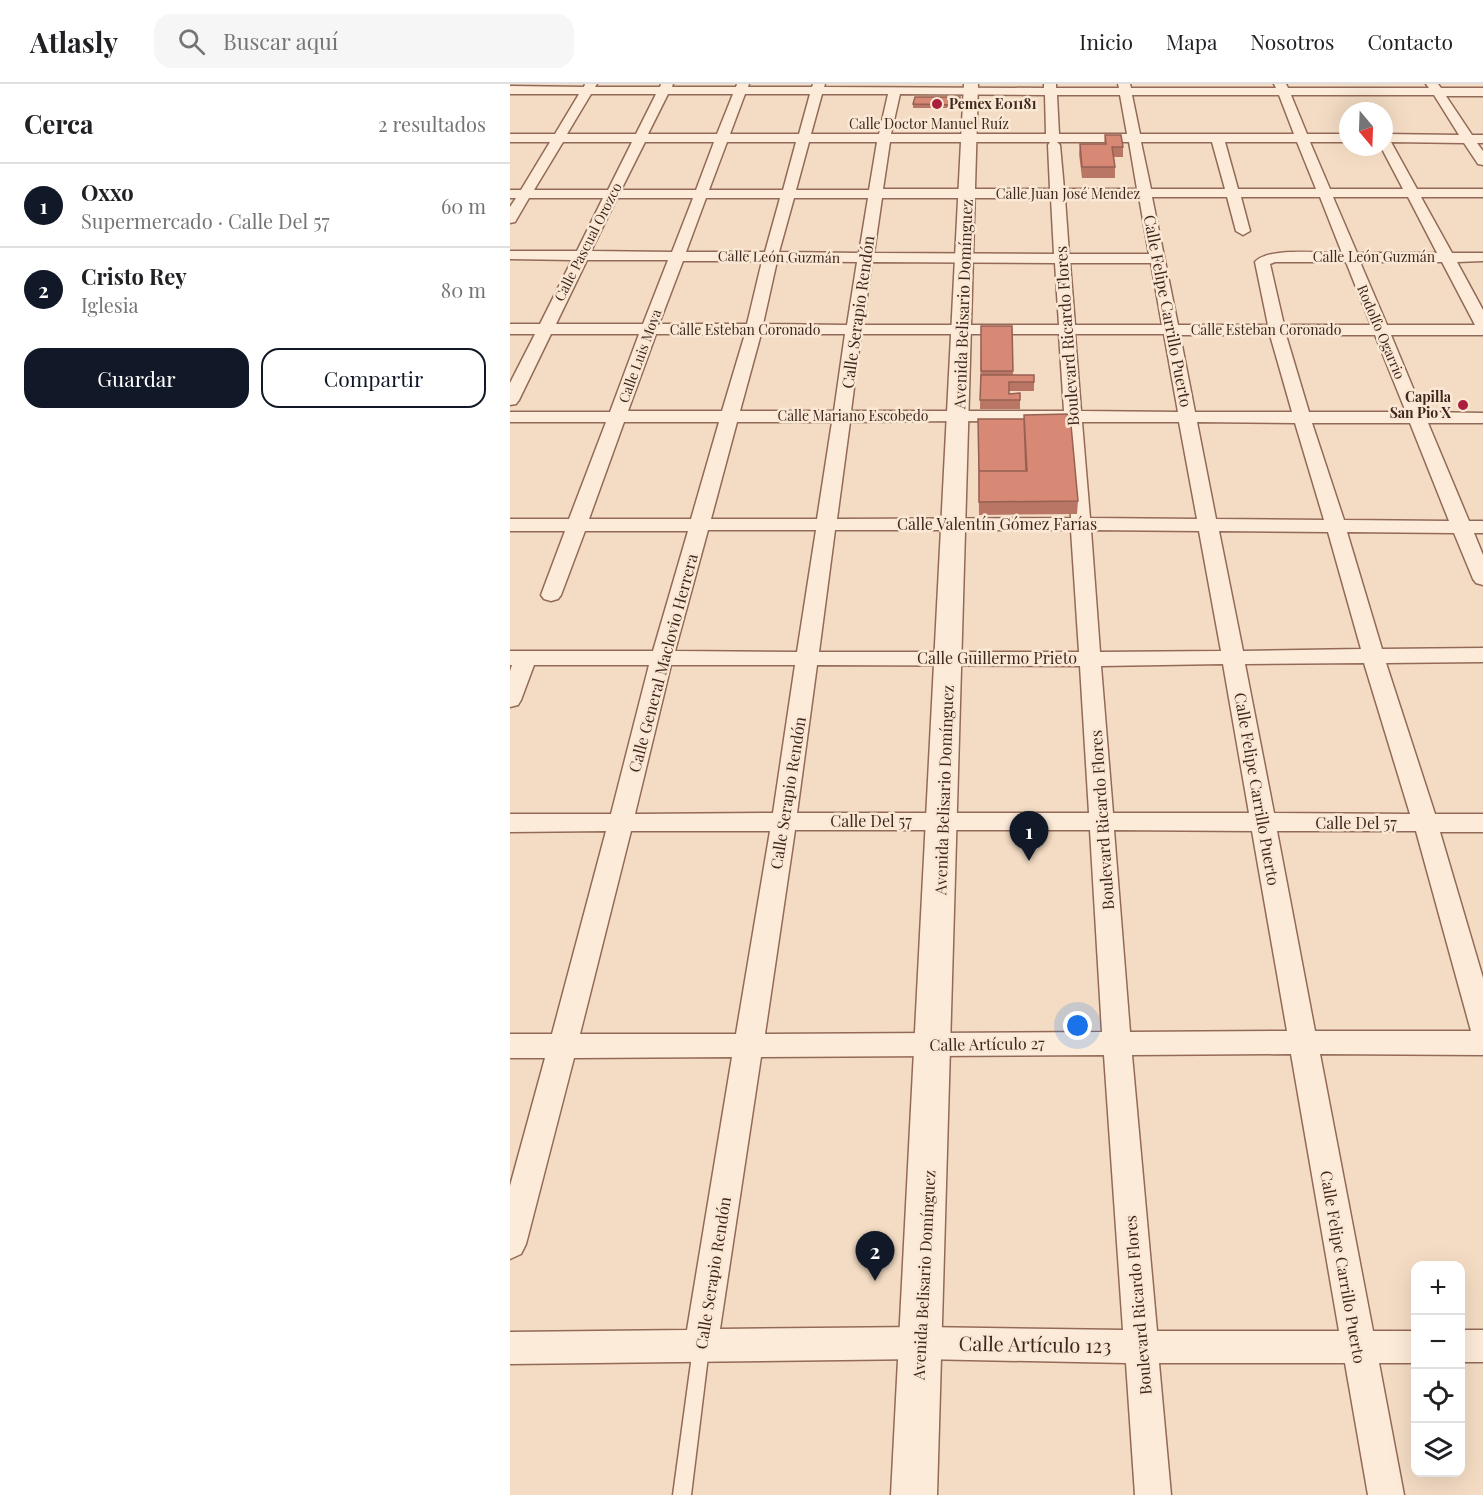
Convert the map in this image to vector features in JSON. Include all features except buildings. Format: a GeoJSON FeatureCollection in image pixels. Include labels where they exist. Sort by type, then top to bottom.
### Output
{"type":"FeatureCollection","features":[{"type":"Feature","properties":{"kind":"street"},"geometry":{"type":"LineString","coordinates":[[511,87],[818,88],[895,92],[971,88],[1282,88],[1359,92],[1435,88],[1483,92]]}},
{"type":"Feature","properties":{"kind":"street"},"geometry":{"type":"LineString","coordinates":[[510,219],[590,87]]}},
{"type":"Feature","properties":{"kind":"street","name":"Calle Pascual Orozco"},"geometry":{"type":"LineString","coordinates":[[510,400],[665,88]]}},
{"type":"Feature","properties":{"kind":"street","name":"Calle Luis Moya"},"geometry":{"type":"LineString","coordinates":[[551,595],[742,88]]}},
{"type":"Feature","properties":{"kind":"street","name":"Calle General Maclovio Herrera"},"geometry":{"type":"LineString","coordinates":[[510,1244],[622,822],[662,658],[754,330],[771,256],[818,88]]}},
{"type":"Feature","properties":{"kind":"street","name":"Avenida Belisario Domínguez"},"geometry":{"type":"LineString","coordinates":[[914,1495],[971,88]]}},
{"type":"Feature","properties":{"kind":"street","name":"Boulevard Ricardo Flores"},"geometry":{"type":"LineString","coordinates":[[1051,88],[1117,1043],[1153,1495]]}},
{"type":"Feature","properties":{"kind":"street","name":"Calle Felipe Carrillo Puerto"},"geometry":{"type":"LineString","coordinates":[[1125,88],[1172,330],[1206,525],[1233,657],[1386,1495]]}},
{"type":"Feature","properties":{"kind":"street","name":"Rodolfo Ogarrio"},"geometry":{"type":"LineString","coordinates":[[1282,88],[1379,330],[1418,418],[1483,579]]}},
{"type":"Feature","properties":{"kind":"street"},"geometry":{"type":"LineString","coordinates":[[1435,88],[1483,161]]}},
{"type":"Feature","properties":{"kind":"street","name":"Calle Serapio Rendón"},"geometry":{"type":"LineString","coordinates":[[701,1347],[784,822],[854,330],[884,139],[895,92]]}},
{"type":"Feature","properties":{"kind":"street","name":"Calle Doctor Manuel Ruíz"},"geometry":{"type":"LineString","coordinates":[[510,138],[968,139],[1054,142],[1135,139],[1339,138]]}},
{"type":"Feature","properties":{"kind":"street"},"geometry":{"type":"LineString","coordinates":[[1218,139],[1243,231]]}},
{"type":"Feature","properties":{"kind":"street"},"geometry":{"type":"LineString","coordinates":[[1393,139],[1483,139]]}},
{"type":"Feature","properties":{"kind":"street"},"geometry":{"type":"LineString","coordinates":[[1393,156],[1483,325]]}},
{"type":"Feature","properties":{"kind":"street","name":"Calle Juan José Mendez"},"geometry":{"type":"LineString","coordinates":[[510,194],[702,192],[1483,193]]}},
{"type":"Feature","properties":{"kind":"street","name":"Calle León Guzmán"},"geometry":{"type":"LineString","coordinates":[[510,255],[1157,259]]}},
{"type":"Feature","properties":{"kind":"street","name":"Calle León Guzmán"},"geometry":{"type":"LineString","coordinates":[[1277,330],[1262,262],[1265,260],[1350,257],[1483,257]]}},
{"type":"Feature","properties":{"kind":"street","name":"Calle Esteban Coronado"},"geometry":{"type":"LineString","coordinates":[[510,329],[1483,330]]}},
{"type":"Feature","properties":{"kind":"street"},"geometry":{"type":"LineString","coordinates":[[1277,330],[1336,525],[1372,655],[1426,824],[1483,1027]]}},
{"type":"Feature","properties":{"kind":"street","name":"Calle Mariano Escobedo"},"geometry":{"type":"LineString","coordinates":[[510,417],[1483,418]]}},
{"type":"Feature","properties":{"kind":"street","name":"Calle Valentín Gómez Farías"},"geometry":{"type":"LineString","coordinates":[[510,525],[1082,524],[1483,527]]}},
{"type":"Feature","properties":{"kind":"street","name":"Calle Guillermo Prieto"},"geometry":{"type":"LineString","coordinates":[[518,658],[1090,659],[1372,655],[1483,656]]}},
{"type":"Feature","properties":{"kind":"street"},"geometry":{"type":"LineString","coordinates":[[510,700],[518,658]]}},
{"type":"Feature","properties":{"kind":"street","name":"Calle Del 57"},"geometry":{"type":"LineString","coordinates":[[510,823],[943,821],[1483,823]]}},
{"type":"Feature","properties":{"kind":"street","name":"Calle Artículo 27"},"geometry":{"type":"LineString","coordinates":[[510,1046],[1483,1043]]}},
{"type":"Feature","properties":{"kind":"street","name":"Calle Artículo 123"},"geometry":{"type":"LineString","coordinates":[[510,1348],[921,1343],[1142,1347],[1411,1347]]}},
{"type":"Feature","properties":{"kind":"street"},"geometry":{"type":"LineString","coordinates":[[1465,1346],[1483,1346]]}},
{"type":"Feature","properties":{"kind":"lane","name":"Calle Serapio Rendón"},"geometry":{"type":"LineString","coordinates":[[682,1495],[701,1347]]}},
{"type":"Feature","properties":{"kind":"place","name":"Pemex E01181"},"geometry":{"type":"Point","coordinates":[937,104]}},
{"type":"Feature","properties":{"kind":"place","name":"Capilla San Pio X"},"geometry":{"type":"Point","coordinates":[1463,405]}},
{"type":"Feature","properties":{"kind":"place","name":"Oxxo"},"geometry":{"type":"Point","coordinates":[1029,861]}},
{"type":"Feature","properties":{"kind":"place","name":"Cristo Rey"},"geometry":{"type":"Point","coordinates":[875,1281]}}]}
